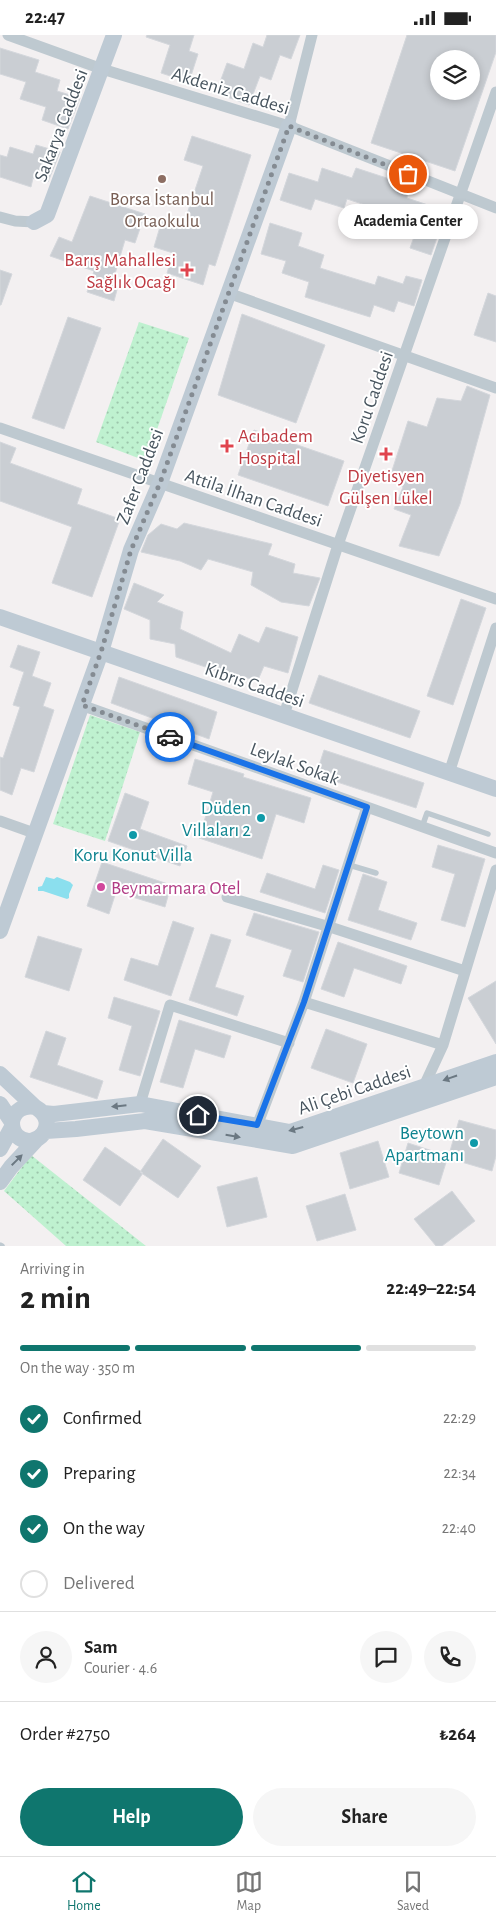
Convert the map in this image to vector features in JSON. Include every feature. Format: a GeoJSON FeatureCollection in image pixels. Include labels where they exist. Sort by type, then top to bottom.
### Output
{"type":"FeatureCollection","features":[{"type":"Feature","properties":{"kind":"street","name":"Akdeniz Caddesi"},"geometry":{"type":"LineString","coordinates":[[8,35],[102,69],[289,126],[496,208]]}},
{"type":"Feature","properties":{"kind":"street","name":"Sakarya Caddesi"},"geometry":{"type":"LineString","coordinates":[[34,222],[47,215],[114,35]]}},
{"type":"Feature","properties":{"kind":"street","name":"Zafer Caddesi"},"geometry":{"type":"LineString","coordinates":[[0,931],[101,652],[131,550],[160,483],[289,126],[312,35]]}},
{"type":"Feature","properties":{"kind":"street","name":"Koru Caddesi"},"geometry":{"type":"LineString","coordinates":[[284,715],[338,545],[496,92]]}},
{"type":"Feature","properties":{"kind":"street"},"geometry":{"type":"LineString","coordinates":[[0,217],[15,221],[34,222]]}},
{"type":"Feature","properties":{"kind":"street"},"geometry":{"type":"LineString","coordinates":[[228,293],[496,388]]}},
{"type":"Feature","properties":{"kind":"street","name":"Attila İlhan Caddesi"},"geometry":{"type":"LineString","coordinates":[[0,429],[496,599]]}},
{"type":"Feature","properties":{"kind":"street","name":"Kıbrıs Caddesi"},"geometry":{"type":"LineString","coordinates":[[1,620],[101,652],[496,789]]}},
{"type":"Feature","properties":{"kind":"street"},"geometry":{"type":"LineString","coordinates":[[449,773],[496,628]]}},
{"type":"Feature","properties":{"kind":"street","name":"Leylak Sokak"},"geometry":{"type":"LineString","coordinates":[[82,705],[496,853]]}},
{"type":"Feature","properties":{"kind":"street"},"geometry":{"type":"LineString","coordinates":[[257,1125],[289,1043],[330,927],[367,807]]}},
{"type":"Feature","properties":{"kind":"street"},"geometry":{"type":"LineString","coordinates":[[0,821],[34,833]]}},
{"type":"Feature","properties":{"kind":"street"},"geometry":{"type":"LineString","coordinates":[[424,1087],[444,1045],[496,869]]}},
{"type":"Feature","properties":{"kind":"street"},"geometry":{"type":"LineString","coordinates":[[227,897],[330,927],[465,971]]}},
{"type":"Feature","properties":{"kind":"street"},"geometry":{"type":"LineString","coordinates":[[304,1002],[444,1045]]}},
{"type":"Feature","properties":{"kind":"street"},"geometry":{"type":"LineString","coordinates":[[140,1104],[170,1005],[289,1043]]}},
{"type":"Feature","properties":{"kind":"street","name":"Ali Çebi Caddesi"},"geometry":{"type":"LineString","coordinates":[[12,1125],[16,1112],[26,1107],[54,1114],[140,1104],[290,1132],[496,1062]]}},
{"type":"Feature","properties":{"kind":"street"},"geometry":{"type":"LineString","coordinates":[[0,1074],[39,1110],[46,1119],[41,1135],[11,1167],[0,1182]]}},
{"type":"Feature","properties":{"kind":"street","name":"Ali Çebi Caddesi"},"geometry":{"type":"LineString","coordinates":[[0,1104],[21,1139],[76,1129],[145,1121],[293,1147],[496,1077]]}},
{"type":"Feature","properties":{"kind":"street"},"geometry":{"type":"LineString","coordinates":[[0,1149],[12,1125]]}},
{"type":"Feature","properties":{"kind":"lane"},"geometry":{"type":"LineString","coordinates":[[422,827],[427,813],[488,834]]}},
{"type":"Feature","properties":{"kind":"lane"},"geometry":{"type":"LineString","coordinates":[[349,865],[376,873]]}},
{"type":"Feature","properties":{"kind":"green space"},"geometry":{"type":"Polygon","coordinates":[[[139,322],[189,338],[146,461],[96,442],[139,322]]]}},
{"type":"Feature","properties":{"kind":"green space"},"geometry":{"type":"Polygon","coordinates":[[[90,715],[140,732],[105,841],[53,824],[90,715]]]}},
{"type":"Feature","properties":{"kind":"green space"},"geometry":{"type":"Polygon","coordinates":[[[31,1155],[146,1246],[66,1246],[4,1191],[31,1155]]]}},
{"type":"Feature","properties":{"kind":"water"},"geometry":{"type":"Polygon","coordinates":[[[46,877],[54,879],[57,877],[70,882],[73,885],[69,898],[38,891],[38,887],[42,886],[46,877]]]}},
{"type":"Feature","properties":{"kind":"building"},"geometry":{"type":"Polygon","coordinates":[[[147,35],[194,35],[189,51],[198,54],[189,82],[161,73],[170,45],[146,37],[147,35]]]}},
{"type":"Feature","properties":{"kind":"building"},"geometry":{"type":"Polygon","coordinates":[[[267,35],[300,35],[291,59],[280,55],[271,80],[260,76],[249,105],[216,93],[227,63],[244,69],[253,43],[263,47],[267,35]]]}},
{"type":"Feature","properties":{"kind":"building"},"geometry":{"type":"Polygon","coordinates":[[[407,35],[496,35],[496,52],[480,98],[480,50],[430,50],[430,100],[479,100],[455,171],[371,143],[407,35]]]}},
{"type":"Feature","properties":{"kind":"building"},"geometry":{"type":"Polygon","coordinates":[[[0,48],[39,60],[35,72],[60,80],[57,91],[80,98],[68,129],[42,120],[46,107],[20,99],[26,82],[0,74],[0,48]]]}},
{"type":"Feature","properties":{"kind":"building","name":"Borsa İstanbul Ortaokulu"},"geometry":{"type":"Polygon","coordinates":[[[192,136],[251,155],[215,266],[209,264],[203,285],[167,273],[173,253],[154,247],[162,220],[183,226],[203,166],[184,160],[192,136]]]}},
{"type":"Feature","properties":{"kind":"building"},"geometry":{"type":"Polygon","coordinates":[[[36,145],[60,152],[48,182],[33,178],[31,187],[0,177],[0,155],[7,157],[10,147],[33,154],[36,145]]]}},
{"type":"Feature","properties":{"kind":"building"},"geometry":{"type":"Polygon","coordinates":[[[322,168],[352,178],[356,168],[408,185],[407,198],[431,206],[426,221],[441,226],[431,255],[410,248],[415,234],[392,227],[396,215],[347,199],[344,208],[315,199],[311,210],[280,200],[289,173],[318,182],[322,168]]]}},
{"type":"Feature","properties":{"kind":"building"},"geometry":{"type":"Polygon","coordinates":[[[90,196],[145,214],[135,243],[125,240],[112,284],[118,286],[114,301],[87,292],[94,271],[50,256],[59,237],[72,242],[90,196]]]}},
{"type":"Feature","properties":{"kind":"building"},"geometry":{"type":"Polygon","coordinates":[[[270,223],[302,233],[298,246],[324,255],[320,268],[375,285],[378,276],[403,284],[406,276],[422,280],[414,306],[398,301],[394,312],[374,305],[370,317],[305,297],[309,282],[282,273],[286,261],[261,254],[270,223]]]}},
{"type":"Feature","properties":{"kind":"building"},"geometry":{"type":"Polygon","coordinates":[[[0,270],[12,274],[1,305],[0,305],[0,270]]]}},
{"type":"Feature","properties":{"kind":"building"},"geometry":{"type":"Polygon","coordinates":[[[488,293],[496,296],[496,342],[474,335],[488,293]]]}},
{"type":"Feature","properties":{"kind":"building"},"geometry":{"type":"Polygon","coordinates":[[[242,314],[325,345],[296,423],[218,395],[242,314]]]}},
{"type":"Feature","properties":{"kind":"building"},"geometry":{"type":"Polygon","coordinates":[[[68,317],[101,328],[64,429],[32,418],[68,317]]]}},
{"type":"Feature","properties":{"kind":"building"},"geometry":{"type":"Polygon","coordinates":[[[467,386],[490,395],[460,504],[439,556],[399,546],[411,515],[394,509],[403,487],[389,480],[408,421],[427,427],[437,398],[461,401],[467,386]]]}},
{"type":"Feature","properties":{"kind":"building"},"geometry":{"type":"Polygon","coordinates":[[[254,430],[344,461],[328,506],[238,475],[254,430]]]}},
{"type":"Feature","properties":{"kind":"building"},"geometry":{"type":"Polygon","coordinates":[[[0,442],[16,448],[10,463],[82,489],[77,504],[120,519],[92,597],[52,583],[72,527],[0,501],[0,442]]]}},
{"type":"Feature","properties":{"kind":"building"},"geometry":{"type":"Polygon","coordinates":[[[184,523],[272,544],[268,555],[295,564],[293,573],[320,578],[309,606],[281,602],[251,585],[253,572],[208,559],[201,570],[180,561],[141,552],[148,535],[161,524],[177,529],[184,523]]]}},
{"type":"Feature","properties":{"kind":"building"},"geometry":{"type":"Polygon","coordinates":[[[134,583],[164,595],[157,602],[183,612],[180,629],[231,653],[239,634],[259,643],[266,627],[298,637],[288,673],[264,666],[258,680],[226,674],[176,657],[175,644],[150,639],[150,620],[124,609],[134,583]]]}},
{"type":"Feature","properties":{"kind":"building"},"geometry":{"type":"Polygon","coordinates":[[[461,599],[486,608],[453,705],[427,696],[461,599]]]}},
{"type":"Feature","properties":{"kind":"building"},"geometry":{"type":"Polygon","coordinates":[[[18,645],[40,652],[32,676],[51,683],[43,706],[54,710],[34,772],[21,768],[12,795],[0,790],[0,757],[3,758],[20,707],[13,705],[24,672],[10,667],[18,645]]]}},
{"type":"Feature","properties":{"kind":"building"},"geometry":{"type":"Polygon","coordinates":[[[319,675],[420,711],[410,738],[309,703],[319,675]]]}},
{"type":"Feature","properties":{"kind":"building"},"geometry":{"type":"Polygon","coordinates":[[[119,677],[217,712],[209,739],[111,703],[119,677]]]}},
{"type":"Feature","properties":{"kind":"building"},"geometry":{"type":"Polygon","coordinates":[[[324,750],[424,783],[416,808],[316,775],[324,750]]]}},
{"type":"Feature","properties":{"kind":"building"},"geometry":{"type":"Polygon","coordinates":[[[195,759],[244,774],[243,777],[311,798],[304,823],[276,814],[262,859],[199,838],[213,792],[188,784],[195,759]]]}},
{"type":"Feature","properties":{"kind":"building","name":"Koru Konut Villa"},"geometry":{"type":"Polygon","coordinates":[[[125,793],[149,802],[140,829],[187,846],[180,866],[108,841],[125,793]]]}},
{"type":"Feature","properties":{"kind":"building"},"geometry":{"type":"Polygon","coordinates":[[[438,845],[485,859],[465,927],[441,920],[455,874],[432,867],[438,845]]]}},
{"type":"Feature","properties":{"kind":"building"},"geometry":{"type":"Polygon","coordinates":[[[102,862],[171,885],[165,907],[116,892],[109,914],[87,906],[102,862]]]}},
{"type":"Feature","properties":{"kind":"building"},"geometry":{"type":"Polygon","coordinates":[[[323,865],[339,870],[325,913],[260,892],[267,873],[315,889],[323,865]]]}},
{"type":"Feature","properties":{"kind":"building"},"geometry":{"type":"Polygon","coordinates":[[[363,874],[387,882],[378,910],[417,923],[411,940],[348,920],[363,874]]]}},
{"type":"Feature","properties":{"kind":"building"},"geometry":{"type":"Polygon","coordinates":[[[254,913],[319,932],[303,982],[283,976],[292,950],[246,935],[254,913]]]}},
{"type":"Feature","properties":{"kind":"building"},"geometry":{"type":"Polygon","coordinates":[[[173,921],[194,928],[171,996],[124,980],[131,958],[158,966],[173,921]]]}},
{"type":"Feature","properties":{"kind":"building"},"geometry":{"type":"Polygon","coordinates":[[[211,934],[231,940],[215,987],[244,996],[237,1016],[189,1000],[211,934]]]}},
{"type":"Feature","properties":{"kind":"building"},"geometry":{"type":"Polygon","coordinates":[[[38,936],[82,949],[69,991],[25,977],[38,936]]]}},
{"type":"Feature","properties":{"kind":"building"},"geometry":{"type":"Polygon","coordinates":[[[338,942],[407,966],[401,984],[354,968],[344,997],[321,989],[338,942]]]}},
{"type":"Feature","properties":{"kind":"building"},"geometry":{"type":"Polygon","coordinates":[[[496,981],[496,1044],[468,998],[496,981]]]}},
{"type":"Feature","properties":{"kind":"building"},"geometry":{"type":"Polygon","coordinates":[[[114,997],[160,1011],[140,1076],[119,1070],[132,1026],[108,1018],[114,997]]]}},
{"type":"Feature","properties":{"kind":"building"},"geometry":{"type":"Polygon","coordinates":[[[179,1020],[231,1036],[224,1058],[195,1049],[183,1088],[160,1082],[179,1020]]]}},
{"type":"Feature","properties":{"kind":"building"},"geometry":{"type":"Polygon","coordinates":[[[326,1029],[367,1044],[353,1083],[311,1068],[326,1029]]]}},
{"type":"Feature","properties":{"kind":"building"},"geometry":{"type":"Polygon","coordinates":[[[46,1031],[66,1038],[57,1065],[103,1081],[97,1099],[30,1077],[46,1031]]]}},
{"type":"Feature","properties":{"kind":"building","name":"Beytown Apartmanı"},"geometry":{"type":"Polygon","coordinates":[[[459,1120],[496,1130],[496,1156],[492,1171],[448,1158],[459,1120]]]}},
{"type":"Feature","properties":{"kind":"building"},"geometry":{"type":"Polygon","coordinates":[[[163,1139],[201,1166],[178,1198],[140,1172],[163,1139]]]}},
{"type":"Feature","properties":{"kind":"building"},"geometry":{"type":"Polygon","coordinates":[[[378,1141],[389,1177],[350,1189],[340,1153],[378,1141]]]}},
{"type":"Feature","properties":{"kind":"building"},"geometry":{"type":"Polygon","coordinates":[[[408,1143],[448,1156],[439,1185],[399,1173],[408,1143]]]}},
{"type":"Feature","properties":{"kind":"building"},"geometry":{"type":"Polygon","coordinates":[[[105,1147],[143,1173],[120,1206],[83,1180],[105,1147]]]}},
{"type":"Feature","properties":{"kind":"building"},"geometry":{"type":"Polygon","coordinates":[[[257,1177],[267,1217],[227,1227],[217,1187],[257,1177]]]}},
{"type":"Feature","properties":{"kind":"building"},"geometry":{"type":"Polygon","coordinates":[[[452,1191],[475,1221],[442,1246],[436,1246],[414,1219],[452,1191]]]}},
{"type":"Feature","properties":{"kind":"building"},"geometry":{"type":"Polygon","coordinates":[[[345,1194],[356,1230],[317,1241],[306,1206],[345,1194]]]}},
{"type":"Feature","properties":{"kind":"way so far"},"geometry":{"type":"LineString","coordinates":[[170,737],[82,705],[101,652],[131,550],[160,483],[289,126],[408,174]]}},
{"type":"Feature","properties":{"kind":"place","name":"Academia Center"},"geometry":{"type":"Point","coordinates":[408,174]}},
{"type":"Feature","properties":{"kind":"place","name":"Borsa İstanbul Ortaokulu"},"geometry":{"type":"Point","coordinates":[162,179]}},
{"type":"Feature","properties":{"kind":"place","name":"Barış Mahallesi Sağlık Ocağı"},"geometry":{"type":"Point","coordinates":[187,270]}},
{"type":"Feature","properties":{"kind":"place","name":"Acıbadem Hospital"},"geometry":{"type":"Point","coordinates":[227,446]}},
{"type":"Feature","properties":{"kind":"place","name":"Diyetisyen Gülşen Lükel"},"geometry":{"type":"Point","coordinates":[386,454]}},
{"type":"Feature","properties":{"kind":"place","name":"Düden Villaları 2"},"geometry":{"type":"Point","coordinates":[261,818]}},
{"type":"Feature","properties":{"kind":"place","name":"Koru Konut Villa"},"geometry":{"type":"Point","coordinates":[133,835]}},
{"type":"Feature","properties":{"kind":"place","name":"Beymarmara Otel"},"geometry":{"type":"Point","coordinates":[101,887]}},
{"type":"Feature","properties":{"kind":"place","name":"Beytown Apartmanı"},"geometry":{"type":"Point","coordinates":[474,1143]}},
{"type":"Feature","properties":{"kind":"route"},"geometry":{"type":"LineString","coordinates":[[170,737],[367,807],[330,927],[304,1002],[257,1125],[198,1115]]}}]}
